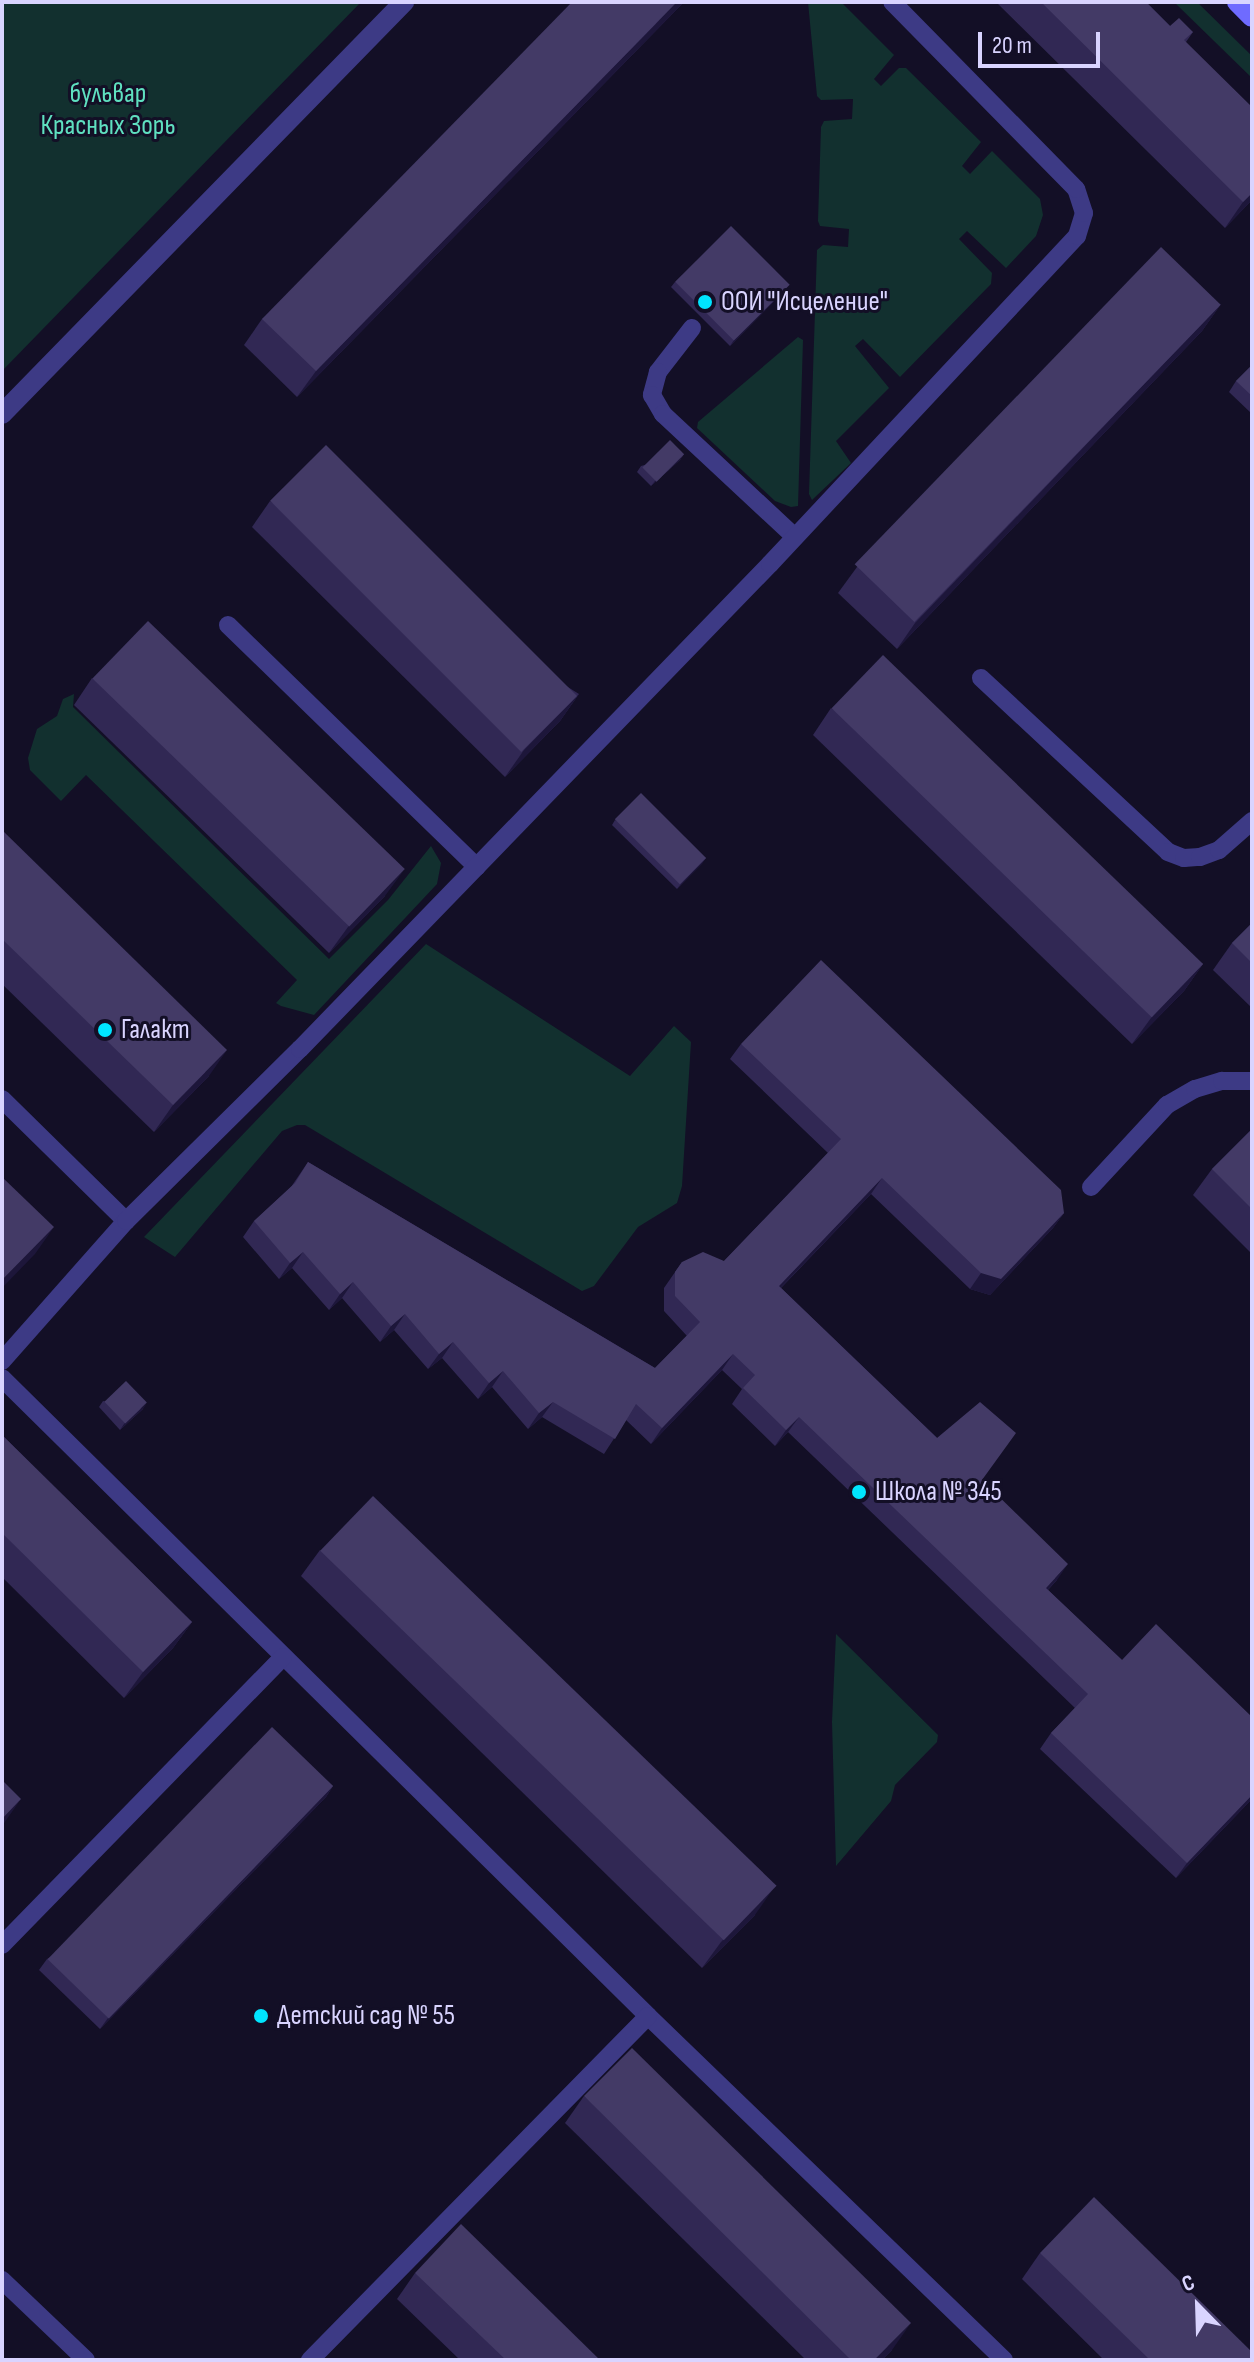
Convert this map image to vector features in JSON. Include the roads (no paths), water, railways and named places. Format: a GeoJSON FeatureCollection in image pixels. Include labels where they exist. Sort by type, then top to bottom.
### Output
{"type":"FeatureCollection","features":[{"type":"Feature","properties":{"kind":"main road"},"geometry":{"type":"LineString","coordinates":[[1237,2],[1252,17]]}},
{"type":"Feature","properties":{"kind":"street"},"geometry":{"type":"LineString","coordinates":[[2,414],[404,2]]}},
{"type":"Feature","properties":{"kind":"lane"},"geometry":{"type":"LineString","coordinates":[[2,1361],[126,1221],[300,1049],[477,867],[795,537],[1077,236],[1084,213],[1076,189],[892,2]]}},
{"type":"Feature","properties":{"kind":"lane"},"geometry":{"type":"LineString","coordinates":[[692,328],[658,372],[652,395],[663,414],[795,537]]}},
{"type":"Feature","properties":{"kind":"lane"},"geometry":{"type":"LineString","coordinates":[[228,625],[477,867]]}},
{"type":"Feature","properties":{"kind":"lane"},"geometry":{"type":"LineString","coordinates":[[981,678],[1168,852],[1184,858],[1200,857],[1219,850],[1252,821]]}},
{"type":"Feature","properties":{"kind":"lane"},"geometry":{"type":"LineString","coordinates":[[1091,1187],[1167,1105],[1209,1085],[1252,1081]]}},
{"type":"Feature","properties":{"kind":"lane"},"geometry":{"type":"LineString","coordinates":[[2,1099],[126,1221]]}},
{"type":"Feature","properties":{"kind":"lane"},"geometry":{"type":"LineString","coordinates":[[2,1378],[648,2016],[1004,2360]]}},
{"type":"Feature","properties":{"kind":"lane"},"geometry":{"type":"LineString","coordinates":[[2,1945],[283,1657]]}},
{"type":"Feature","properties":{"kind":"lane"},"geometry":{"type":"LineString","coordinates":[[317,2358],[648,2016]]}},
{"type":"Feature","properties":{"kind":"lane"},"geometry":{"type":"LineString","coordinates":[[2,2280],[86,2360]]}},
{"type":"Feature","properties":{"kind":"place","name":"ООИ \"Исцеление\""},"geometry":{"type":"Point","coordinates":[705,302]}},
{"type":"Feature","properties":{"kind":"place","name":"Галакт"},"geometry":{"type":"Point","coordinates":[105,1030]}},
{"type":"Feature","properties":{"kind":"place","name":"Школа № 345"},"geometry":{"type":"Point","coordinates":[859,1492]}},
{"type":"Feature","properties":{"kind":"place","name":"Детский сад № 55"},"geometry":{"type":"Point","coordinates":[261,2016]}},
{"type":"Feature","properties":{"kind":"park label","name":"бульвар Красных Зорь"},"geometry":{"type":"Point","coordinates":[108,110]}}]}
